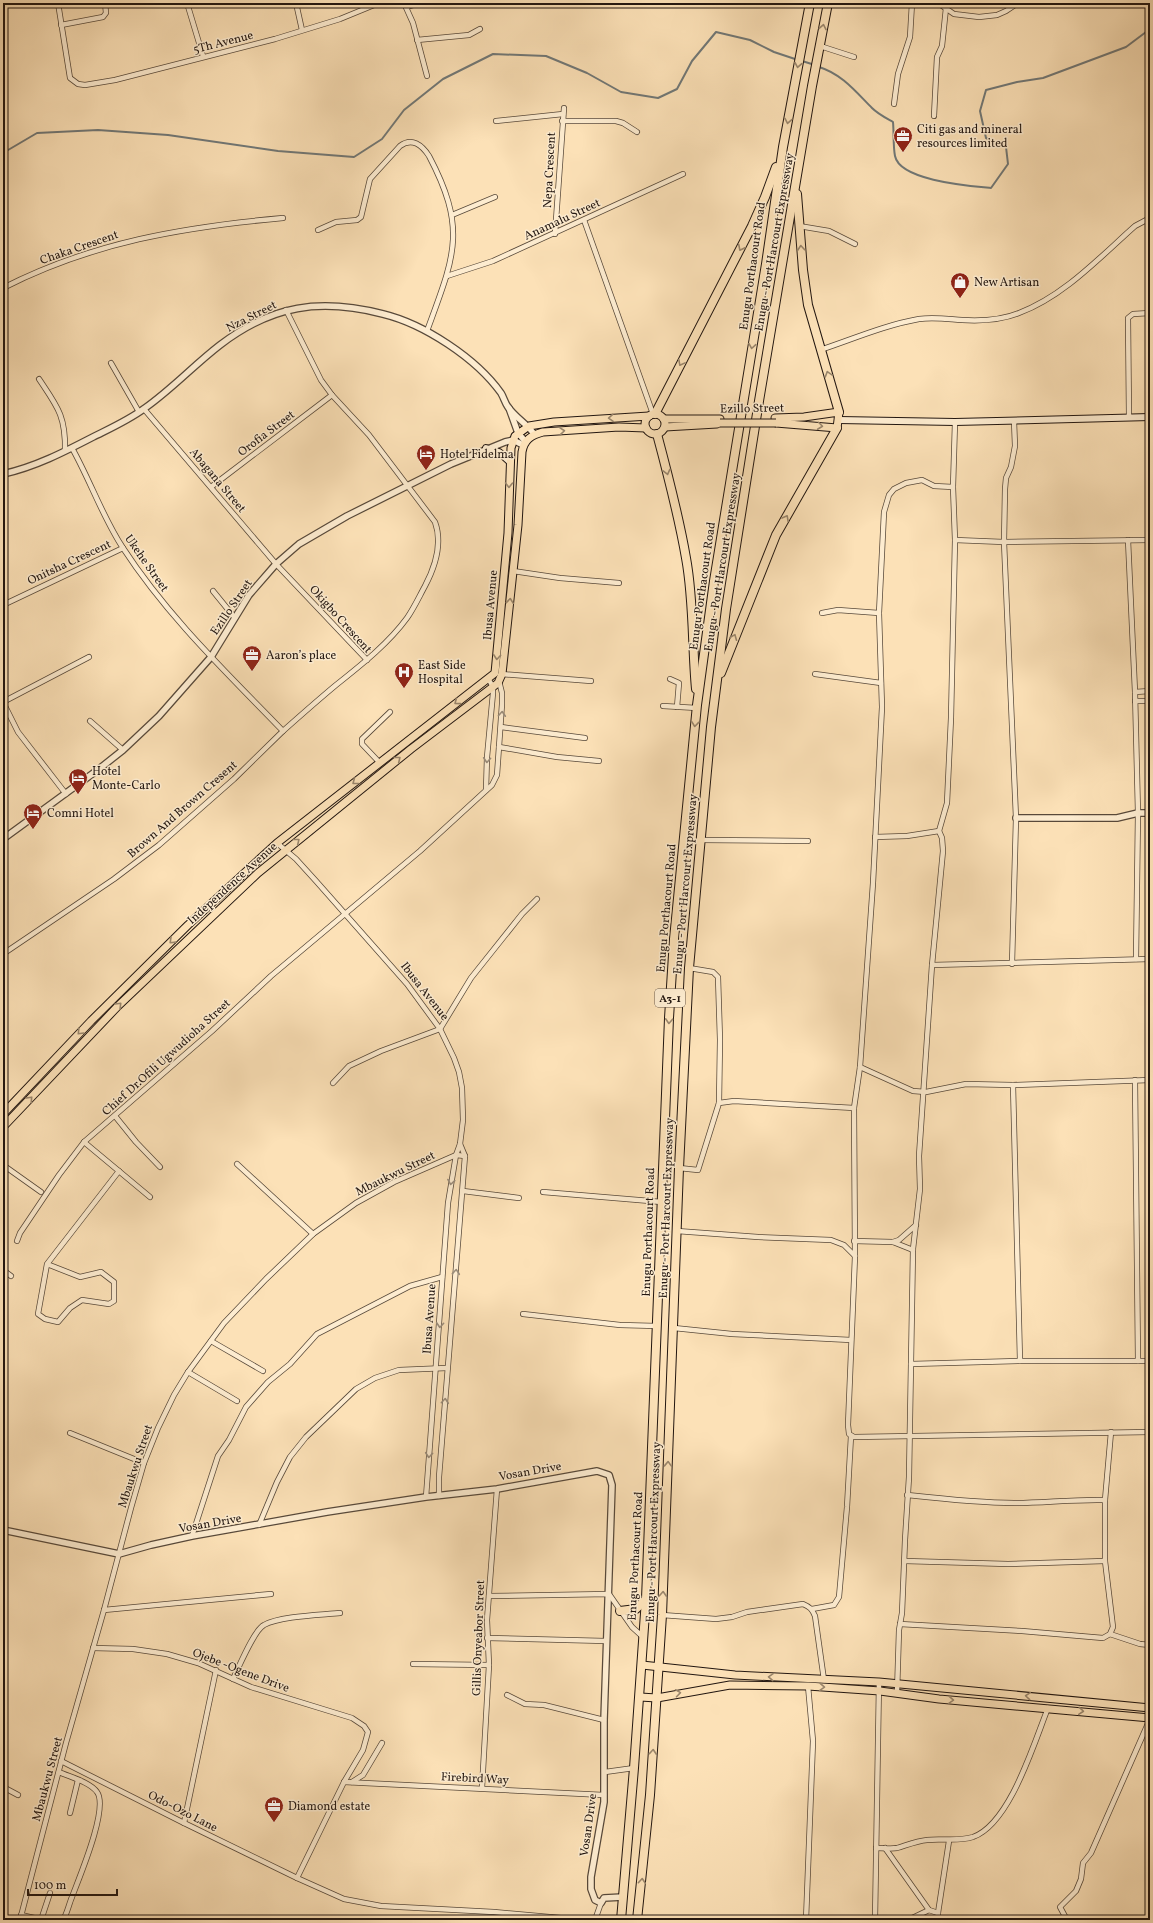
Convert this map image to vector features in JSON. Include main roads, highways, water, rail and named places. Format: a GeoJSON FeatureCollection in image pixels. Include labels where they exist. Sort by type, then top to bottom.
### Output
{"type":"FeatureCollection","features":[{"type":"Feature","properties":{"kind":"highway","name":"Enugu Porthacourt Road"},"geometry":{"type":"LineString","coordinates":[[621,1920],[640,1697],[646,1599],[669,1018],[674,939],[697,706],[715,573],[765,272],[783,147],[810,3]]}},
{"type":"Feature","properties":{"kind":"highway","name":"Enugu - Port Harcourt Expressway"},"geometry":{"type":"LineString","coordinates":[[637,1920],[650,1794],[662,1615],[689,968],[700,840],[716,686],[748,466],[812,86],[828,3]]}},
{"type":"Feature","properties":{"kind":"highway"},"geometry":{"type":"LineString","coordinates":[[653,415],[752,226],[765,197],[783,147]]}},
{"type":"Feature","properties":{"kind":"highway"},"geometry":{"type":"LineString","coordinates":[[716,686],[776,535],[839,420],[808,305],[796,185]]}},
{"type":"Feature","properties":{"kind":"highway"},"geometry":{"type":"LineString","coordinates":[[657,434],[678,516],[687,560],[692,614],[697,706]]}},
{"type":"Feature","properties":{"kind":"highway"},"geometry":{"type":"LineString","coordinates":[[620,1611],[636,1609],[642,1606],[646,1599]]}},
{"type":"Feature","properties":{"kind":"main road"},"geometry":{"type":"LineString","coordinates":[[653,415],[664,418],[665,427],[662,432],[657,434],[650,433],[646,428],[645,422],[653,415]]}},
{"type":"Feature","properties":{"kind":"main road","name":"Ibusa Avenue"},"geometry":{"type":"LineString","coordinates":[[496,677],[508,533],[510,462],[513,440],[518,433],[529,426],[559,422],[653,415]]}},
{"type":"Feature","properties":{"kind":"main road","name":"Ezillo Street"},"geometry":{"type":"LineString","coordinates":[[775,421],[804,417],[839,420]]}},
{"type":"Feature","properties":{"kind":"main road"},"geometry":{"type":"LineString","coordinates":[[839,420],[955,422],[1150,417]]}},
{"type":"Feature","properties":{"kind":"main road","name":"Ezillo Street"},"geometry":{"type":"LineString","coordinates":[[664,418],[720,421],[839,420]]}},
{"type":"Feature","properties":{"kind":"main road","name":"Ezillo Street"},"geometry":{"type":"LineString","coordinates":[[665,427],[720,421]]}},
{"type":"Feature","properties":{"kind":"main road","name":"Ibusa Avenue"},"geometry":{"type":"LineString","coordinates":[[496,677],[513,571],[524,443],[534,434],[596,428],[646,428]]}},
{"type":"Feature","properties":{"kind":"main road"},"geometry":{"type":"LineString","coordinates":[[486,448],[499,452],[510,462]]}},
{"type":"Feature","properties":{"kind":"main road","name":"Independence Avenue"},"geometry":{"type":"LineString","coordinates":[[3,1127],[146,978],[258,872],[373,779],[493,687],[496,677]]}},
{"type":"Feature","properties":{"kind":"main road","name":"Independence Avenue"},"geometry":{"type":"LineString","coordinates":[[3,1114],[101,1011],[188,925],[277,843],[454,705],[496,677]]}},
{"type":"Feature","properties":{"kind":"main road"},"geometry":{"type":"LineString","coordinates":[[368,773],[373,779]]}},
{"type":"Feature","properties":{"kind":"main road"},"geometry":{"type":"LineString","coordinates":[[642,1665],[735,1675],[879,1682],[1150,1708]]}},
{"type":"Feature","properties":{"kind":"main road"},"geometry":{"type":"LineString","coordinates":[[640,1697],[657,1698],[730,1685],[808,1686],[880,1691],[939,1699],[1150,1718]]}},
{"type":"Feature","properties":{"kind":"waterway"},"geometry":{"type":"LineString","coordinates":[[819,67],[842,79],[874,110],[893,122],[895,156],[900,164],[909,171],[922,177],[937,181],[991,188],[1008,164],[1006,147],[986,138],[980,111],[986,90],[1017,82],[1043,78],[1126,47],[1150,29]]}},
{"type":"Feature","properties":{"kind":"waterway"},"geometry":{"type":"LineString","coordinates":[[3,153],[37,133],[98,130],[168,135],[278,151],[354,157],[382,139],[404,110],[443,79],[493,54],[546,56],[587,73],[621,92],[658,98],[677,89],[692,61],[716,32],[750,40],[774,52],[798,60]]}},
{"type":"Feature","properties":{"kind":"waterway"},"geometry":{"type":"LineString","coordinates":[[802,61],[815,65]]}},
{"type":"Feature","properties":{"kind":"place","name":"Citi gas and mineral resources limited"},"geometry":{"type":"Point","coordinates":[903,153]}},
{"type":"Feature","properties":{"kind":"place","name":"New Artisan"},"geometry":{"type":"Point","coordinates":[960,299]}},
{"type":"Feature","properties":{"kind":"place","name":"Hotel Fidelma"},"geometry":{"type":"Point","coordinates":[426,471]}},
{"type":"Feature","properties":{"kind":"place","name":"Aaron’s place"},"geometry":{"type":"Point","coordinates":[252,672]}},
{"type":"Feature","properties":{"kind":"place","name":"East Side Hospital"},"geometry":{"type":"Point","coordinates":[404,689]}},
{"type":"Feature","properties":{"kind":"place","name":"Hotel Monte-Carlo"},"geometry":{"type":"Point","coordinates":[78,795]}},
{"type":"Feature","properties":{"kind":"place","name":"Comni Hotel"},"geometry":{"type":"Point","coordinates":[33,830]}},
{"type":"Feature","properties":{"kind":"place","name":"Diamond estate"},"geometry":{"type":"Point","coordinates":[274,1823]}}]}
